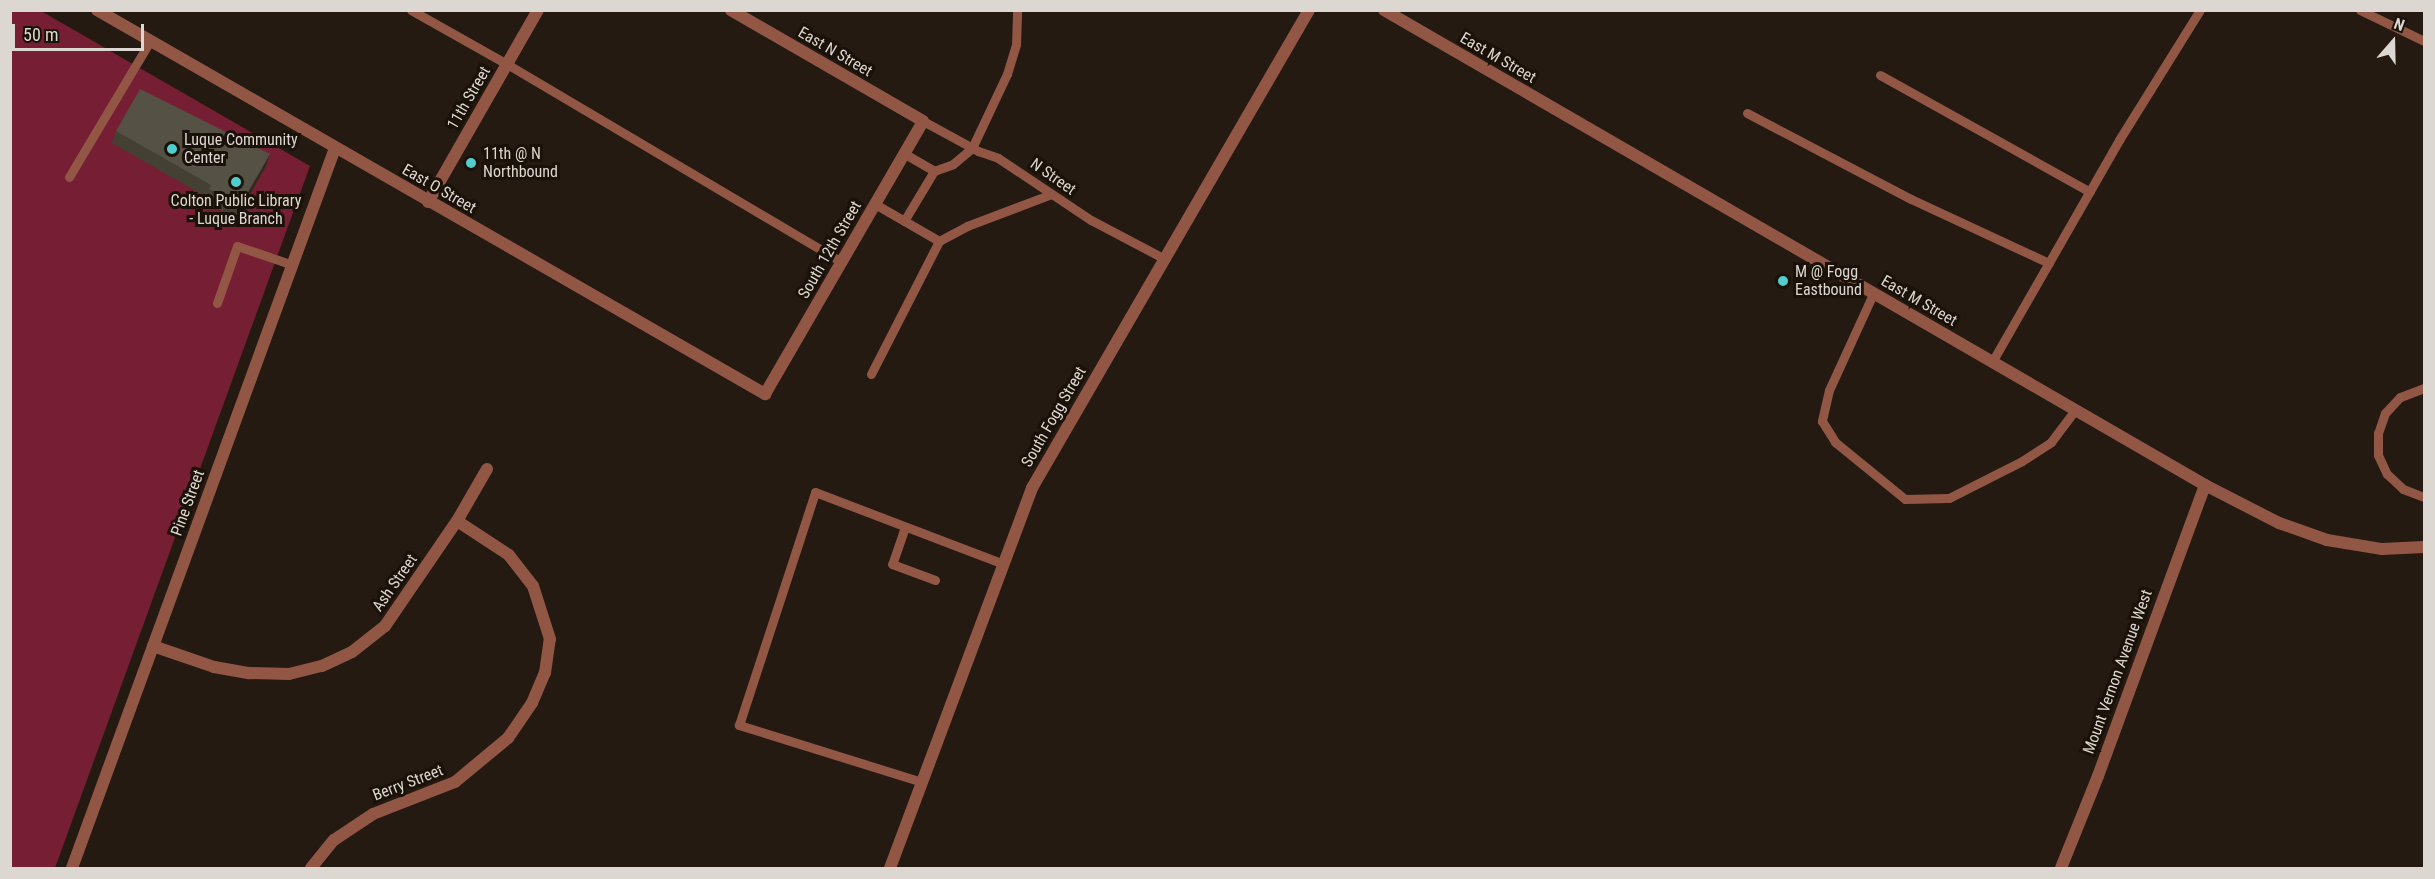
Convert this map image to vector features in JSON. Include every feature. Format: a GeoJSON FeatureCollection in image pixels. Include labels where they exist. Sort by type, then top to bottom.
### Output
{"type":"FeatureCollection","features":[{"type":"Feature","properties":{"kind":"street","name":"East O Street"},"geometry":{"type":"LineString","coordinates":[[97,10],[765,394]]}},
{"type":"Feature","properties":{"kind":"street","name":"11th Street"},"geometry":{"type":"LineString","coordinates":[[428,202],[538,10]]}},
{"type":"Feature","properties":{"kind":"street","name":"East N Street"},"geometry":{"type":"LineString","coordinates":[[730,10],[923,121]]}},
{"type":"Feature","properties":{"kind":"street","name":"South Fogg Street"},"geometry":{"type":"LineString","coordinates":[[890,868],[1032,488],[1309,10]]}},
{"type":"Feature","properties":{"kind":"street","name":"East M Street"},"geometry":{"type":"LineString","coordinates":[[1384,10],[2205,485],[2279,523],[2327,540],[2382,549],[2424,547]]}},
{"type":"Feature","properties":{"kind":"street","name":"South 12th Street"},"geometry":{"type":"LineString","coordinates":[[765,394],[923,121]]}},
{"type":"Feature","properties":{"kind":"street","name":"Pine Street"},"geometry":{"type":"LineString","coordinates":[[72,868],[335,148]]}},
{"type":"Feature","properties":{"kind":"street","name":"Ash Street"},"geometry":{"type":"LineString","coordinates":[[153,646],[214,667],[249,673],[289,674],[322,666],[352,652],[385,627],[457,521],[487,470]]}},
{"type":"Feature","properties":{"kind":"street","name":"Mount Vernon Avenue West"},"geometry":{"type":"LineString","coordinates":[[2061,868],[2098,776],[2114,726],[2205,485]]}},
{"type":"Feature","properties":{"kind":"street","name":"Berry Street"},"geometry":{"type":"LineString","coordinates":[[311,868],[334,840],[373,814],[455,782],[508,738],[532,703],[545,673],[550,639],[533,586],[509,555],[457,521]]}},
{"type":"Feature","properties":{"kind":"lane"},"geometry":{"type":"LineString","coordinates":[[411,10],[507,64],[842,262]]}},
{"type":"Feature","properties":{"kind":"lane"},"geometry":{"type":"LineString","coordinates":[[904,220],[934,171],[953,164],[972,148],[1007,74],[1016,44],[1017,10]]}},
{"type":"Feature","properties":{"kind":"lane"},"geometry":{"type":"LineString","coordinates":[[1992,362],[2090,192],[2200,10]]}},
{"type":"Feature","properties":{"kind":"lane"},"geometry":{"type":"LineString","coordinates":[[2360,10],[2424,41]]}},
{"type":"Feature","properties":{"kind":"lane"},"geometry":{"type":"LineString","coordinates":[[69,177],[150,41]]}},
{"type":"Feature","properties":{"kind":"lane"},"geometry":{"type":"LineString","coordinates":[[1880,75],[2090,192]]}},
{"type":"Feature","properties":{"kind":"lane"},"geometry":{"type":"LineString","coordinates":[[1747,113],[1911,200],[2049,263]]}},
{"type":"Feature","properties":{"kind":"lane","name":"N Street"},"geometry":{"type":"LineString","coordinates":[[923,121],[1014,168],[1050,195],[1165,259]]}},
{"type":"Feature","properties":{"kind":"lane"},"geometry":{"type":"LineString","coordinates":[[904,154],[934,171]]}},
{"type":"Feature","properties":{"kind":"lane"},"geometry":{"type":"LineString","coordinates":[[871,374],[939,241],[968,226],[1050,195]]}},
{"type":"Feature","properties":{"kind":"lane"},"geometry":{"type":"LineString","coordinates":[[875,204],[939,241]]}},
{"type":"Feature","properties":{"kind":"lane"},"geometry":{"type":"LineString","coordinates":[[217,303],[237,246],[293,265]]}},
{"type":"Feature","properties":{"kind":"lane"},"geometry":{"type":"LineString","coordinates":[[1873,294],[1828,390],[1822,421],[1835,442],[1905,500],[1949,498],[2022,461],[2051,442],[2075,410]]}},
{"type":"Feature","properties":{"kind":"lane"},"geometry":{"type":"LineString","coordinates":[[2424,388],[2400,397],[2385,413],[2378,433],[2378,455],[2387,474],[2403,489],[2424,497]]}},
{"type":"Feature","properties":{"kind":"lane"},"geometry":{"type":"LineString","coordinates":[[922,782],[739,726],[815,492],[1004,564]]}},
{"type":"Feature","properties":{"kind":"lane"},"geometry":{"type":"LineString","coordinates":[[905,527],[892,564],[935,580]]}},
{"type":"Feature","properties":{"kind":"shaded area"},"geometry":{"type":"Polygon","coordinates":[[[10,11],[41,11],[310,166],[55,868],[11,868],[10,11]]]}},
{"type":"Feature","properties":{"kind":"building"},"geometry":{"type":"Polygon","coordinates":[[[140,89],[270,154],[240,206],[209,189],[211,185],[116,131],[140,89]]]}},
{"type":"Feature","properties":{"kind":"place","name":"Luque Community Center"},"geometry":{"type":"Point","coordinates":[172,149]}},
{"type":"Feature","properties":{"kind":"place","name":"11th @ N Northbound"},"geometry":{"type":"Point","coordinates":[471,163]}},
{"type":"Feature","properties":{"kind":"place","name":"Colton Public Library - Luque Branch"},"geometry":{"type":"Point","coordinates":[236,182]}},
{"type":"Feature","properties":{"kind":"place","name":"M @ Fogg Eastbound"},"geometry":{"type":"Point","coordinates":[1783,281]}}]}
